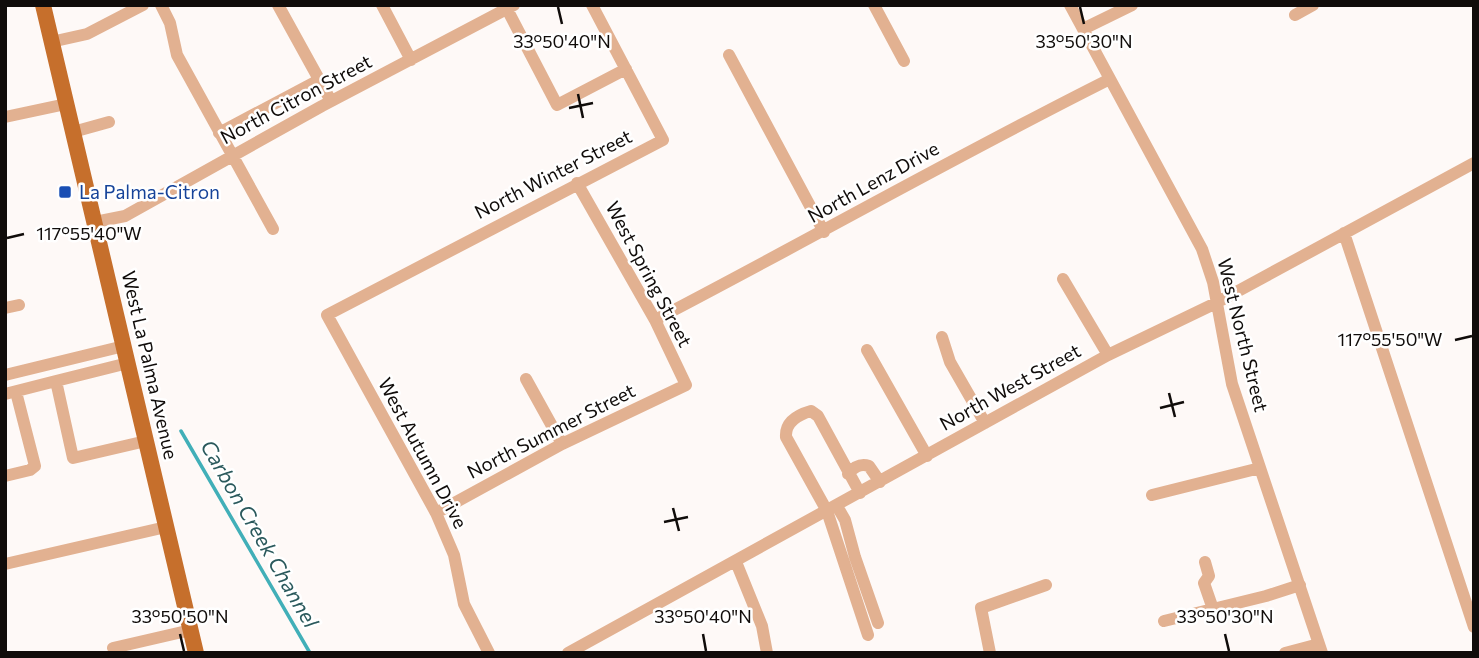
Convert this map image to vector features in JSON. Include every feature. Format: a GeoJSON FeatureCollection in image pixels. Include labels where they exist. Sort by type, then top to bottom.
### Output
{"type":"FeatureCollection","features":[{"type":"Feature","properties":{"kind":"main road","name":"West La Palma Avenue"},"geometry":{"type":"LineString","coordinates":[[43,5],[196,653]]}},
{"type":"Feature","properties":{"kind":"street"},"geometry":{"type":"LineString","coordinates":[[51,42],[87,34],[144,5]]}},
{"type":"Feature","properties":{"kind":"street"},"geometry":{"type":"LineString","coordinates":[[161,5],[170,23],[177,55],[273,229]]}},
{"type":"Feature","properties":{"kind":"street"},"geometry":{"type":"LineString","coordinates":[[278,5],[331,101]]}},
{"type":"Feature","properties":{"kind":"street"},"geometry":{"type":"LineString","coordinates":[[382,5],[411,60]]}},
{"type":"Feature","properties":{"kind":"street","name":"North Winter Street"},"geometry":{"type":"LineString","coordinates":[[327,315],[663,139],[593,5]]}},
{"type":"Feature","properties":{"kind":"street"},"geometry":{"type":"LineString","coordinates":[[874,5],[904,61]]}},
{"type":"Feature","properties":{"kind":"street","name":"West North Street"},"geometry":{"type":"LineString","coordinates":[[1070,5],[1202,249],[1213,282],[1233,384],[1321,649]]}},
{"type":"Feature","properties":{"kind":"street"},"geometry":{"type":"LineString","coordinates":[[1083,29],[1132,5]]}},
{"type":"Feature","properties":{"kind":"street"},"geometry":{"type":"LineString","coordinates":[[1296,15],[1313,5]]}},
{"type":"Feature","properties":{"kind":"street"},"geometry":{"type":"LineString","coordinates":[[510,7],[557,105],[626,69]]}},
{"type":"Feature","properties":{"kind":"street","name":"North Citron Street"},"geometry":{"type":"LineString","coordinates":[[95,222],[125,216],[331,101],[510,7]]}},
{"type":"Feature","properties":{"kind":"street"},"geometry":{"type":"LineString","coordinates":[[729,54],[824,232]]}},
{"type":"Feature","properties":{"kind":"street","name":"North Lenz Drive"},"geometry":{"type":"LineString","coordinates":[[655,320],[824,232],[984,142],[1110,79]]}},
{"type":"Feature","properties":{"kind":"street"},"geometry":{"type":"LineString","coordinates":[[219,133],[319,80]]}},
{"type":"Feature","properties":{"kind":"street"},"geometry":{"type":"LineString","coordinates":[[5,117],[66,104]]}},
{"type":"Feature","properties":{"kind":"street"},"geometry":{"type":"LineString","coordinates":[[73,132],[109,122]]}},
{"type":"Feature","properties":{"kind":"street","name":"North West Street"},"geometry":{"type":"LineString","coordinates":[[575,651],[1108,355],[1216,303],[1474,163]]}},
{"type":"Feature","properties":{"kind":"street","name":"West Spring Street"},"geometry":{"type":"LineString","coordinates":[[577,183],[655,320],[686,385]]}},
{"type":"Feature","properties":{"kind":"street"},"geometry":{"type":"LineString","coordinates":[[1344,233],[1474,627]]}},
{"type":"Feature","properties":{"kind":"street"},"geometry":{"type":"LineString","coordinates":[[1063,279],[1108,355]]}},
{"type":"Feature","properties":{"kind":"street"},"geometry":{"type":"LineString","coordinates":[[5,308],[19,305]]}},
{"type":"Feature","properties":{"kind":"street","name":"West Autumn Drive"},"geometry":{"type":"LineString","coordinates":[[327,315],[436,513],[454,555],[464,604],[489,653]]}},
{"type":"Feature","properties":{"kind":"street"},"geometry":{"type":"LineString","coordinates":[[942,337],[950,362],[985,423]]}},
{"type":"Feature","properties":{"kind":"street"},"geometry":{"type":"LineString","coordinates":[[5,375],[124,346]]}},
{"type":"Feature","properties":{"kind":"street"},"geometry":{"type":"LineString","coordinates":[[867,350],[927,456]]}},
{"type":"Feature","properties":{"kind":"street"},"geometry":{"type":"LineString","coordinates":[[5,476],[35,467],[11,393],[128,363]]}},
{"type":"Feature","properties":{"kind":"street"},"geometry":{"type":"LineString","coordinates":[[526,379],[562,444]]}},
{"type":"Feature","properties":{"kind":"street"},"geometry":{"type":"LineString","coordinates":[[56,381],[73,458],[146,441]]}},
{"type":"Feature","properties":{"kind":"street","name":"North Summer Street"},"geometry":{"type":"LineString","coordinates":[[436,513],[562,444],[686,385]]}},
{"type":"Feature","properties":{"kind":"street"},"geometry":{"type":"LineString","coordinates":[[860,493],[818,416],[811,411],[800,414],[791,421],[786,437],[832,508],[845,520],[878,623]]}},
{"type":"Feature","properties":{"kind":"street"},"geometry":{"type":"LineString","coordinates":[[848,474],[855,467],[864,464],[869,466],[880,482]]}},
{"type":"Feature","properties":{"kind":"street"},"geometry":{"type":"LineString","coordinates":[[1152,495],[1261,468]]}},
{"type":"Feature","properties":{"kind":"street"},"geometry":{"type":"LineString","coordinates":[[832,508],[868,635]]}},
{"type":"Feature","properties":{"kind":"street"},"geometry":{"type":"LineString","coordinates":[[5,564],[166,527]]}},
{"type":"Feature","properties":{"kind":"street"},"geometry":{"type":"LineString","coordinates":[[736,562],[762,626],[767,653]]}},
{"type":"Feature","properties":{"kind":"street"},"geometry":{"type":"LineString","coordinates":[[1205,562],[1209,576],[1204,583],[1213,609]]}},
{"type":"Feature","properties":{"kind":"street"},"geometry":{"type":"LineString","coordinates":[[990,653],[981,608],[1046,585]]}},
{"type":"Feature","properties":{"kind":"street"},"geometry":{"type":"LineString","coordinates":[[1164,621],[1300,585]]}},
{"type":"Feature","properties":{"kind":"street"},"geometry":{"type":"LineString","coordinates":[[113,648],[191,630]]}},
{"type":"Feature","properties":{"kind":"street"},"geometry":{"type":"LineString","coordinates":[[1286,653],[1321,649]]}},
{"type":"Feature","properties":{"kind":"waterway","name":"Carbon Creek Channel"},"geometry":{"type":"LineString","coordinates":[[181,431],[310,653]]}},
{"type":"Feature","properties":{"kind":"place","name":"La Palma-Citron"},"geometry":{"type":"Point","coordinates":[65,192]}}]}
